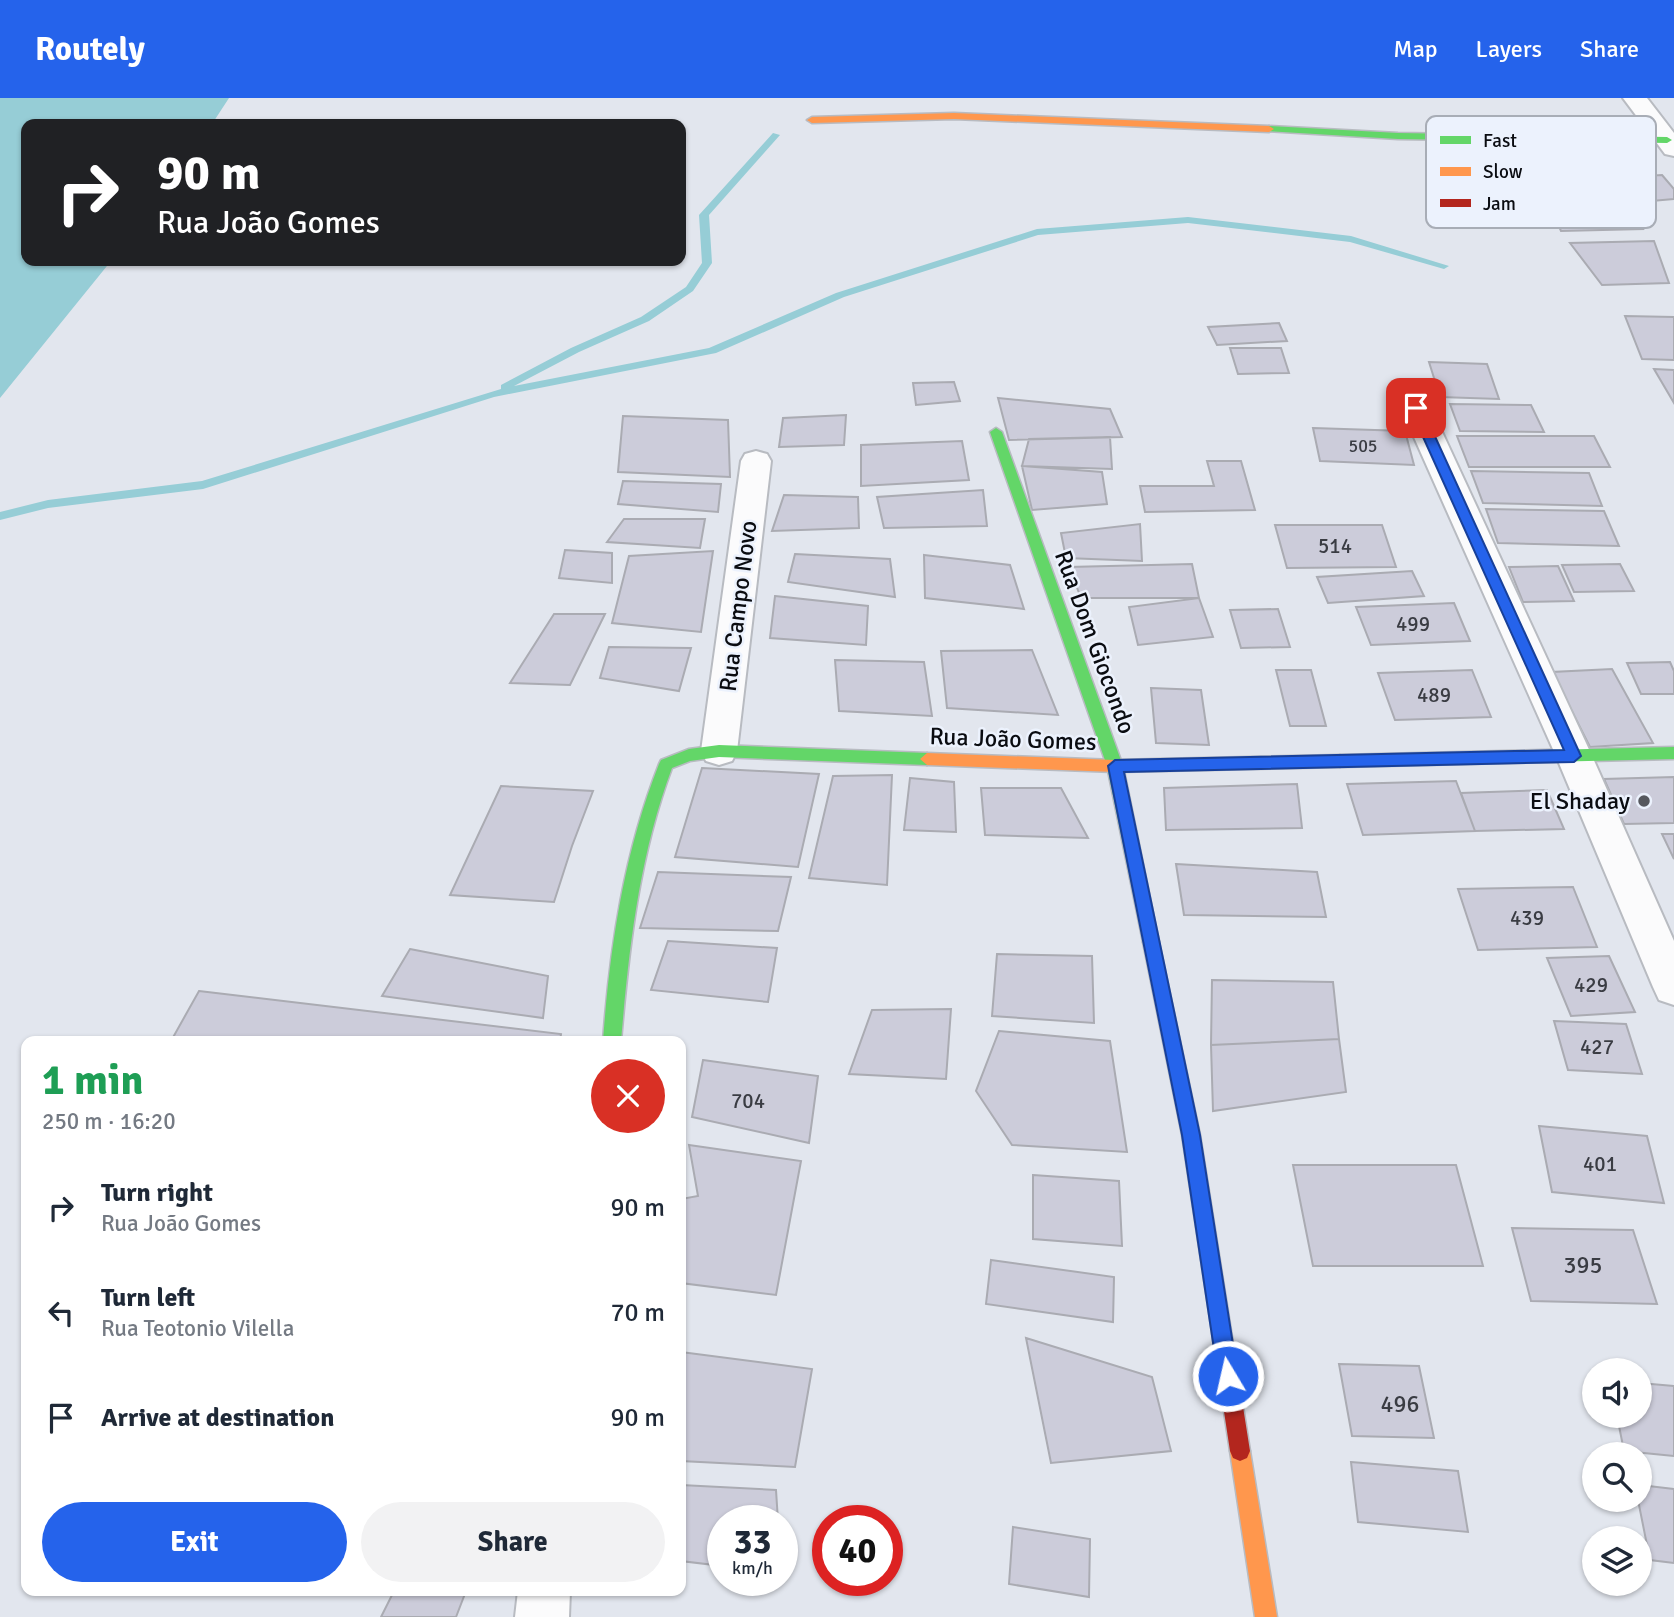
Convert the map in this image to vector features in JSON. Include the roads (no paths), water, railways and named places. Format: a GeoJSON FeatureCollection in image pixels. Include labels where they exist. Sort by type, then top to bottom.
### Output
{"type":"FeatureCollection","features":[{"type":"Feature","properties":{"kind":"street"},"geometry":{"type":"LineString","coordinates":[[1635,98],[1649,116]]}},
{"type":"Feature","properties":{"kind":"street"},"geometry":{"type":"LineString","coordinates":[[812,121],[954,116],[1043,118],[1426,137]]}},
{"type":"Feature","properties":{"kind":"street"},"geometry":{"type":"LineString","coordinates":[[1656,125],[1671,144]]}},
{"type":"Feature","properties":{"kind":"street"},"geometry":{"type":"LineString","coordinates":[[1416,408],[1574,756],[1674,987]]}},
{"type":"Feature","properties":{"kind":"street","name":"Rua Dom Giocondo"},"geometry":{"type":"LineString","coordinates":[[996,432],[1115,766],[1191,1135],[1266,1617]]}},
{"type":"Feature","properties":{"kind":"street","name":"Rua Campo Novo"},"geometry":{"type":"LineString","coordinates":[[719,751],[756,461]]}},
{"type":"Feature","properties":{"kind":"street","name":"Rua João Gomes"},"geometry":{"type":"LineString","coordinates":[[613,1036],[630,874],[656,785],[666,764],[689,755],[719,751],[1115,766],[1674,753]]}},
{"type":"Feature","properties":{"kind":"street"},"geometry":{"type":"LineString","coordinates":[[542,1617],[544,1596]]}},
{"type":"Feature","properties":{"kind":"water"},"geometry":{"type":"Polygon","coordinates":[[[0,98],[229,98],[215,119],[21,119],[21,266],[107,266],[0,398],[0,98]]]}},
{"type":"Feature","properties":{"kind":"waterway"},"geometry":{"type":"LineString","coordinates":[[505,387],[575,350],[645,319],[690,289],[707,263],[704,215],[776,135]]}},
{"type":"Feature","properties":{"kind":"waterway"},"geometry":{"type":"LineString","coordinates":[[0,516],[48,504],[203,485],[492,394],[712,351],[840,295],[1037,232],[1188,220],[1351,239],[1444,266]]}},
{"type":"Feature","properties":{"kind":"place","name":"El Shaday"},"geometry":{"type":"Point","coordinates":[1644,801]}}]}
